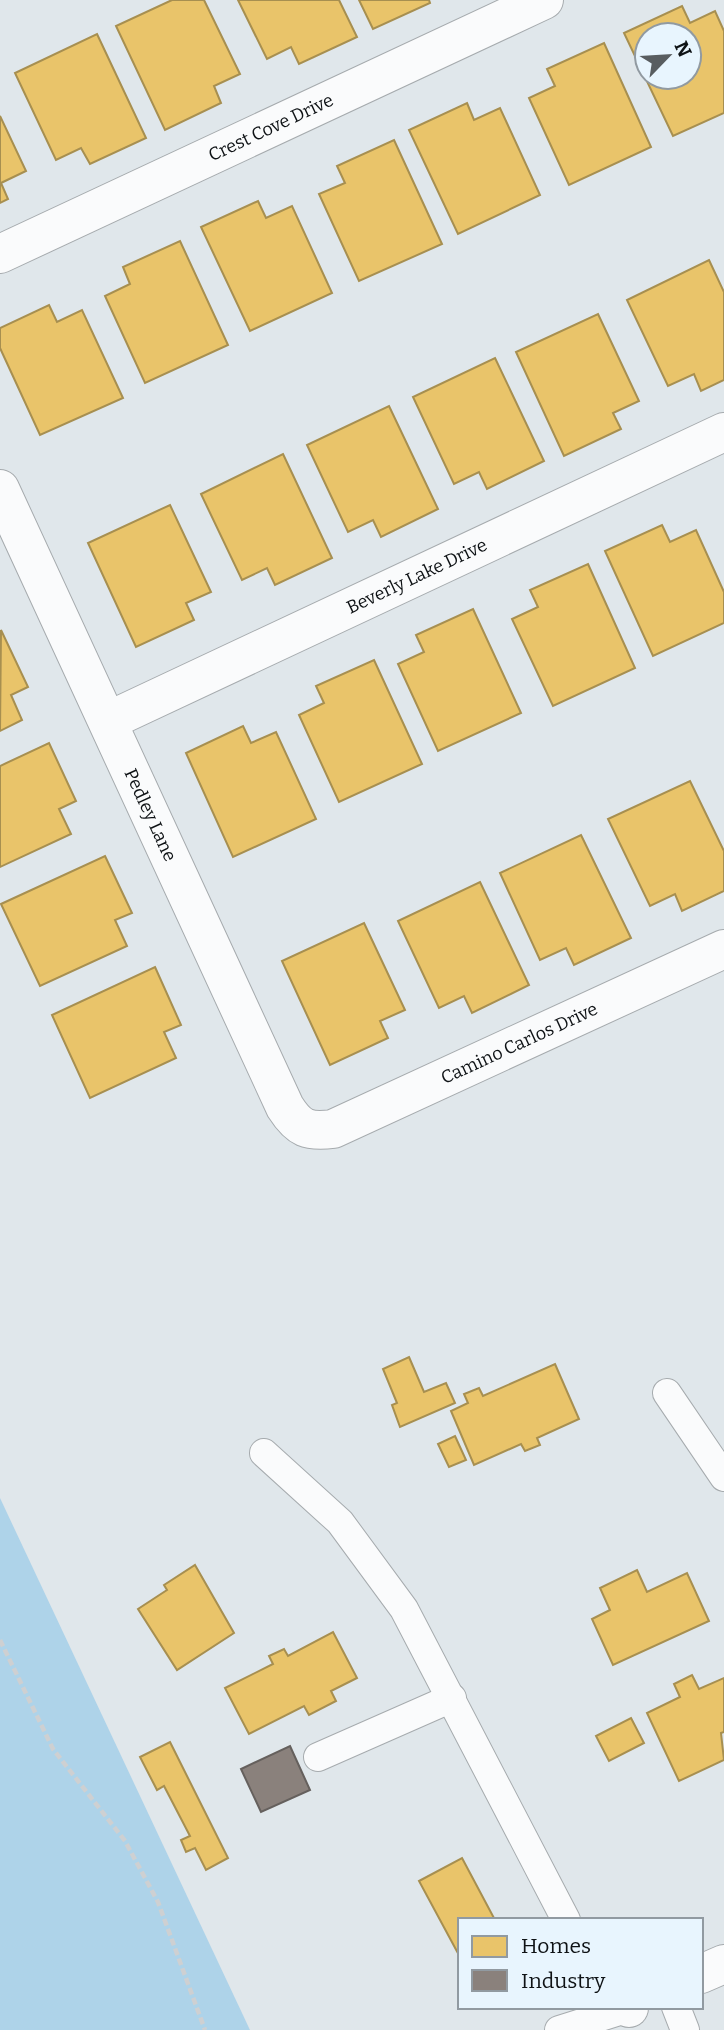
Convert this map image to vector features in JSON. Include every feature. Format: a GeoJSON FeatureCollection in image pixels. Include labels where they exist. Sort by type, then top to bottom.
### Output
{"type":"FeatureCollection","features":[{"type":"Feature","properties":{"kind":"street","name":"Crest Cove Drive"},"geometry":{"type":"LineString","coordinates":[[0,254],[544,0]]}},
{"type":"Feature","properties":{"kind":"street","name":"Beverly Lake Drive"},"geometry":{"type":"LineString","coordinates":[[108,720],[724,432]]}},
{"type":"Feature","properties":{"kind":"street","name":"Pedley Lane"},"geometry":{"type":"LineString","coordinates":[[0,489],[285,1107],[300,1128],[312,1132]]}},
{"type":"Feature","properties":{"kind":"street","name":"Camino Carlos Drive"},"geometry":{"type":"LineString","coordinates":[[312,1132],[333,1129],[724,949]]}},
{"type":"Feature","properties":{"kind":"street"},"geometry":{"type":"LineString","coordinates":[[703,1973],[724,1964]]}},
{"type":"Feature","properties":{"kind":"lane"},"geometry":{"type":"LineString","coordinates":[[667,1393],[724,1477]]}},
{"type":"Feature","properties":{"kind":"lane"},"geometry":{"type":"LineString","coordinates":[[264,1453],[340,1522],[374,1564],[404,1609],[565,1918]]}},
{"type":"Feature","properties":{"kind":"lane"},"geometry":{"type":"LineString","coordinates":[[318,1757],[452,1698]]}},
{"type":"Feature","properties":{"kind":"lane"},"geometry":{"type":"LineString","coordinates":[[559,2030],[623,2009]]}},
{"type":"Feature","properties":{"kind":"lane"},"geometry":{"type":"LineString","coordinates":[[629,2009],[634,2030]]}},
{"type":"Feature","properties":{"kind":"lane"},"geometry":{"type":"LineString","coordinates":[[677,2009],[685,2030]]}},
{"type":"Feature","properties":{"kind":"path"},"geometry":{"type":"LineString","coordinates":[[0,1640],[52,1749],[125,1841],[158,1902],[205,2030]]}},
{"type":"Feature","properties":{"kind":"shaded area"},"geometry":{"type":"Polygon","coordinates":[[[0,1498],[250,2030],[0,2030],[0,1498]]]}},
{"type":"Feature","properties":{"kind":"building: Homes"},"geometry":{"type":"Polygon","coordinates":[[[172,0],[204,0],[240,74],[214,86],[221,103],[165,130],[116,26],[172,0]]]}},
{"type":"Feature","properties":{"kind":"building: Homes"},"geometry":{"type":"Polygon","coordinates":[[[238,0],[339,0],[357,37],[299,64],[291,47],[267,59],[238,0]]]}},
{"type":"Feature","properties":{"kind":"building: Homes"},"geometry":{"type":"Polygon","coordinates":[[[359,0],[429,0],[430,3],[373,29],[359,0]]]}},
{"type":"Feature","properties":{"kind":"building: Homes"},"geometry":{"type":"Polygon","coordinates":[[[682,6],[689,21],[650,21],[682,6]]]}},
{"type":"Feature","properties":{"kind":"building: Homes"},"geometry":{"type":"Polygon","coordinates":[[[715,11],[724,31],[724,113],[673,136],[652,91],[703,91],[703,21],[694,21],[715,11]]]}},
{"type":"Feature","properties":{"kind":"building: Homes"},"geometry":{"type":"Polygon","coordinates":[[[633,29],[633,52],[624,33],[633,29]]]}},
{"type":"Feature","properties":{"kind":"building: Homes"},"geometry":{"type":"Polygon","coordinates":[[[97,34],[146,138],[90,164],[81,148],[56,160],[15,73],[97,34]]]}},
{"type":"Feature","properties":{"kind":"building: Homes"},"geometry":{"type":"Polygon","coordinates":[[[604,43],[651,147],[569,185],[529,98],[555,86],[547,69],[604,43]]]}},
{"type":"Feature","properties":{"kind":"building: Homes"},"geometry":{"type":"Polygon","coordinates":[[[467,103],[474,120],[500,108],[540,195],[458,234],[409,130],[467,103]]]}},
{"type":"Feature","properties":{"kind":"building: Homes"},"geometry":{"type":"Polygon","coordinates":[[[0,116],[26,171],[1,183],[8,199],[0,203],[0,116]]]}},
{"type":"Feature","properties":{"kind":"building: Homes"},"geometry":{"type":"Polygon","coordinates":[[[394,140],[442,244],[359,281],[319,194],[345,183],[337,166],[394,140]]]}},
{"type":"Feature","properties":{"kind":"building: Homes"},"geometry":{"type":"Polygon","coordinates":[[[258,201],[266,218],[292,206],[332,293],[250,331],[201,227],[258,201]]]}},
{"type":"Feature","properties":{"kind":"building: Homes"},"geometry":{"type":"Polygon","coordinates":[[[180,241],[228,345],[145,383],[105,296],[130,284],[123,267],[180,241]]]}},
{"type":"Feature","properties":{"kind":"building: Homes"},"geometry":{"type":"Polygon","coordinates":[[[709,260],[724,292],[724,380],[701,391],[694,374],[668,386],[627,300],[709,260]]]}},
{"type":"Feature","properties":{"kind":"building: Homes"},"geometry":{"type":"Polygon","coordinates":[[[49,305],[57,322],[82,310],[123,398],[40,435],[0,348],[0,328],[49,305]]]}},
{"type":"Feature","properties":{"kind":"building: Homes"},"geometry":{"type":"Polygon","coordinates":[[[598,314],[639,401],[613,413],[621,429],[564,456],[516,352],[598,314]]]}},
{"type":"Feature","properties":{"kind":"building: Homes"},"geometry":{"type":"Polygon","coordinates":[[[495,358],[544,461],[487,489],[479,472],[454,484],[413,397],[495,358]]]}},
{"type":"Feature","properties":{"kind":"building: Homes"},"geometry":{"type":"Polygon","coordinates":[[[389,406],[438,509],[381,537],[373,520],[348,532],[307,445],[389,406]]]}},
{"type":"Feature","properties":{"kind":"building: Homes"},"geometry":{"type":"Polygon","coordinates":[[[283,454],[332,558],[275,585],[267,568],[242,580],[201,494],[283,454]]]}},
{"type":"Feature","properties":{"kind":"building: Homes"},"geometry":{"type":"Polygon","coordinates":[[[170,505],[211,592],[186,603],[194,620],[136,647],[88,543],[170,505]]]}},
{"type":"Feature","properties":{"kind":"building: Homes"},"geometry":{"type":"Polygon","coordinates":[[[662,525],[670,542],[696,530],[724,592],[724,623],[653,656],[605,551],[662,525]]]}},
{"type":"Feature","properties":{"kind":"building: Homes"},"geometry":{"type":"Polygon","coordinates":[[[588,564],[635,668],[553,706],[512,619],[538,607],[530,590],[588,564]]]}},
{"type":"Feature","properties":{"kind":"building: Homes"},"geometry":{"type":"Polygon","coordinates":[[[473,609],[521,713],[438,751],[398,664],[424,652],[416,635],[473,609]]]}},
{"type":"Feature","properties":{"kind":"building: Homes"},"geometry":{"type":"Polygon","coordinates":[[[1,630],[28,687],[11,695],[22,720],[0,731],[1,630]]]}},
{"type":"Feature","properties":{"kind":"building: Homes"},"geometry":{"type":"Polygon","coordinates":[[[374,660],[422,764],[339,802],[299,715],[324,703],[316,686],[374,660]]]}},
{"type":"Feature","properties":{"kind":"building: Homes"},"geometry":{"type":"Polygon","coordinates":[[[243,726],[251,743],[276,732],[316,819],[233,857],[186,753],[243,726]]]}},
{"type":"Feature","properties":{"kind":"building: Homes"},"geometry":{"type":"Polygon","coordinates":[[[49,743],[76,801],[59,809],[71,834],[0,867],[0,766],[49,743]]]}},
{"type":"Feature","properties":{"kind":"building: Homes"},"geometry":{"type":"Polygon","coordinates":[[[690,781],[724,851],[724,891],[682,911],[675,894],[650,906],[608,819],[690,781]]]}},
{"type":"Feature","properties":{"kind":"building: Homes"},"geometry":{"type":"Polygon","coordinates":[[[581,835],[631,938],[574,965],[566,948],[540,960],[500,873],[581,835]]]}},
{"type":"Feature","properties":{"kind":"building: Homes"},"geometry":{"type":"Polygon","coordinates":[[[105,856],[132,913],[115,920],[127,946],[40,986],[1,904],[105,856]]]}},
{"type":"Feature","properties":{"kind":"building: Homes"},"geometry":{"type":"Polygon","coordinates":[[[480,882],[529,985],[472,1013],[464,996],[439,1008],[398,921],[480,882]]]}},
{"type":"Feature","properties":{"kind":"building: Homes"},"geometry":{"type":"Polygon","coordinates":[[[364,923],[405,1010],[380,1021],[388,1038],[330,1065],[282,961],[364,923]]]}},
{"type":"Feature","properties":{"kind":"building: Homes"},"geometry":{"type":"Polygon","coordinates":[[[155,967],[181,1025],[164,1032],[176,1058],[90,1098],[52,1015],[155,967]]]}},
{"type":"Feature","properties":{"kind":"building: Homes"},"geometry":{"type":"Polygon","coordinates":[[[409,1357],[424,1392],[446,1383],[455,1403],[400,1427],[392,1405],[397,1403],[383,1369],[409,1357]]]}},
{"type":"Feature","properties":{"kind":"building: Homes"},"geometry":{"type":"Polygon","coordinates":[[[555,1364],[579,1419],[537,1438],[540,1445],[525,1451],[521,1444],[474,1465],[451,1411],[468,1403],[464,1394],[479,1388],[483,1396],[555,1364]]]}},
{"type":"Feature","properties":{"kind":"building: Homes"},"geometry":{"type":"Polygon","coordinates":[[[455,1436],[466,1460],[449,1467],[438,1444],[455,1436]]]}},
{"type":"Feature","properties":{"kind":"building: Homes"},"geometry":{"type":"Polygon","coordinates":[[[195,1565],[234,1633],[177,1670],[138,1609],[167,1590],[164,1585],[195,1565]]]}},
{"type":"Feature","properties":{"kind":"building: Homes"},"geometry":{"type":"Polygon","coordinates":[[[637,1570],[647,1592],[687,1573],[709,1621],[613,1665],[592,1619],[610,1610],[600,1588],[637,1570]]]}},
{"type":"Feature","properties":{"kind":"building: Homes"},"geometry":{"type":"Polygon","coordinates":[[[333,1632],[357,1678],[331,1691],[336,1701],[309,1715],[304,1706],[249,1734],[225,1688],[273,1664],[269,1656],[284,1649],[288,1656],[333,1632]]]}},
{"type":"Feature","properties":{"kind":"building: Homes"},"geometry":{"type":"Polygon","coordinates":[[[692,1675],[699,1689],[724,1678],[724,1732],[721,1733],[724,1760],[679,1781],[647,1713],[680,1697],[674,1684],[692,1675]]]}},
{"type":"Feature","properties":{"kind":"building: Homes"},"geometry":{"type":"Polygon","coordinates":[[[631,1718],[644,1743],[609,1761],[596,1736],[631,1718]]]}},
{"type":"Feature","properties":{"kind":"building: Homes"},"geometry":{"type":"Polygon","coordinates":[[[170,1742],[228,1858],[206,1870],[195,1848],[186,1852],[181,1840],[190,1836],[164,1786],[157,1790],[140,1757],[170,1742]]]}},
{"type":"Feature","properties":{"kind":"building: Homes"},"geometry":{"type":"Polygon","coordinates":[[[462,1858],[494,1918],[458,1918],[458,1953],[419,1881],[462,1858]]]}},
{"type":"Feature","properties":{"kind":"building: Industry"},"geometry":{"type":"Polygon","coordinates":[[[290,1746],[310,1790],[261,1812],[241,1769],[290,1746]]]}}]}
